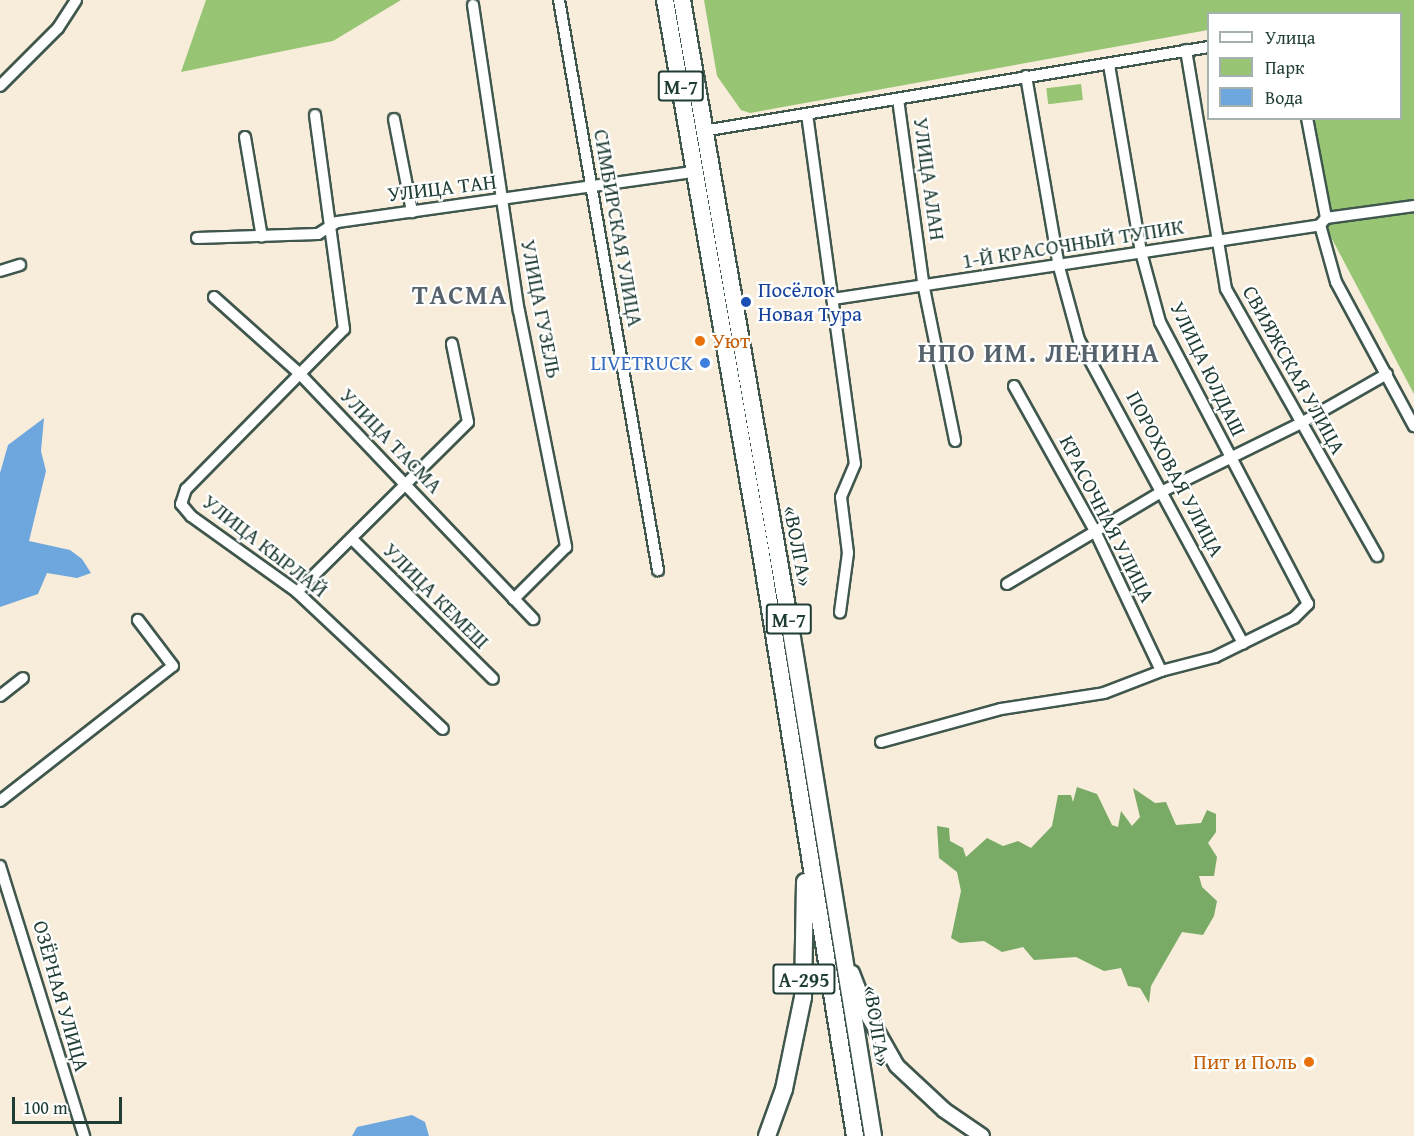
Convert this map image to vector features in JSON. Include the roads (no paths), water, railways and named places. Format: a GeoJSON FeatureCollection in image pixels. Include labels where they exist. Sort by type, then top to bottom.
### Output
{"type":"FeatureCollection","features":[{"type":"Feature","properties":{"kind":"highway","name":"«ВОЛГА»"},"geometry":{"type":"LineString","coordinates":[[665,0],[761,553],[855,1136]]}},
{"type":"Feature","properties":{"kind":"highway","name":"«ВОЛГА»"},"geometry":{"type":"LineString","coordinates":[[682,0],[873,1136]]}},
{"type":"Feature","properties":{"kind":"highway","name":"А-295"},"geometry":{"type":"LineString","coordinates":[[767,1136],[784,1089],[803,997],[802,818]]}},
{"type":"Feature","properties":{"kind":"main road"},"geometry":{"type":"LineString","coordinates":[[840,937],[869,1017],[897,1066],[944,1110],[982,1136]]}},
{"type":"Feature","properties":{"kind":"street"},"geometry":{"type":"LineString","coordinates":[[0,86],[58,28],[76,0]]}},
{"type":"Feature","properties":{"kind":"street","name":"СИМБИРСКАЯ УЛИЦА"},"geometry":{"type":"LineString","coordinates":[[559,0],[658,570]]}},
{"type":"Feature","properties":{"kind":"street","name":"УЛИЦА ГУЗЕЛЬ"},"geometry":{"type":"LineString","coordinates":[[473,5],[500,200],[566,547],[514,599]]}},
{"type":"Feature","properties":{"kind":"street"},"geometry":{"type":"LineString","coordinates":[[703,131],[1207,47]]}},
{"type":"Feature","properties":{"kind":"street","name":"СВИЯЖСКАЯ УЛИЦА"},"geometry":{"type":"LineString","coordinates":[[1186,50],[1226,289],[1377,555]]}},
{"type":"Feature","properties":{"kind":"street","name":"УЛИЦА ЮЛДАШ"},"geometry":{"type":"LineString","coordinates":[[1109,64],[1141,252],[1160,322],[1308,604],[1294,618],[1243,643]]}},
{"type":"Feature","properties":{"kind":"street","name":"ПОРОХОВАЯ УЛИЦА"},"geometry":{"type":"LineString","coordinates":[[1026,76],[1059,267],[1079,340],[1163,491],[1243,643]]}},
{"type":"Feature","properties":{"kind":"street","name":"УЛИЦА АЛАН"},"geometry":{"type":"LineString","coordinates":[[898,99],[924,288],[955,441]]}},
{"type":"Feature","properties":{"kind":"street"},"geometry":{"type":"LineString","coordinates":[[807,114],[855,464],[841,497],[848,553],[840,612]]}},
{"type":"Feature","properties":{"kind":"street"},"geometry":{"type":"LineString","coordinates":[[315,115],[331,229]]}},
{"type":"Feature","properties":{"kind":"street"},"geometry":{"type":"LineString","coordinates":[[394,119],[412,212]]}},
{"type":"Feature","properties":{"kind":"street"},"geometry":{"type":"LineString","coordinates":[[1307,120],[1323,222],[1336,282],[1414,426]]}},
{"type":"Feature","properties":{"kind":"street"},"geometry":{"type":"LineString","coordinates":[[245,137],[262,237]]}},
{"type":"Feature","properties":{"kind":"street","name":"УЛИЦА ТАН"},"geometry":{"type":"LineString","coordinates":[[197,238],[318,234],[331,229],[336,222],[592,190],[695,172]]}},
{"type":"Feature","properties":{"kind":"street","name":"1-Й КРАСОЧНЫЙ ТУПИК"},"geometry":{"type":"LineString","coordinates":[[833,299],[924,288],[1059,267],[1414,206]]}},
{"type":"Feature","properties":{"kind":"street","name":"УЛИЦА КЫРЛАЙ"},"geometry":{"type":"LineString","coordinates":[[331,229],[344,329],[186,489],[181,504],[191,516],[297,592],[443,729]]}},
{"type":"Feature","properties":{"kind":"street"},"geometry":{"type":"LineString","coordinates":[[0,271],[20,265]]}},
{"type":"Feature","properties":{"kind":"street","name":"УЛИЦА ТАСМА"},"geometry":{"type":"LineString","coordinates":[[214,297],[299,374],[533,619]]}},
{"type":"Feature","properties":{"kind":"street"},"geometry":{"type":"LineString","coordinates":[[297,592],[352,540],[405,483],[468,422],[452,344]]}},
{"type":"Feature","properties":{"kind":"street"},"geometry":{"type":"LineString","coordinates":[[1006,584],[1163,491],[1301,423],[1387,374]]}},
{"type":"Feature","properties":{"kind":"street","name":"КРАСОЧНАЯ УЛИЦА"},"geometry":{"type":"LineString","coordinates":[[1014,386],[1094,530],[1161,671]]}},
{"type":"Feature","properties":{"kind":"street","name":"УЛИЦА КЕМЕШ"},"geometry":{"type":"LineString","coordinates":[[352,540],[493,679]]}},
{"type":"Feature","properties":{"kind":"street"},"geometry":{"type":"LineString","coordinates":[[0,801],[172,666],[138,620]]}},
{"type":"Feature","properties":{"kind":"street"},"geometry":{"type":"LineString","coordinates":[[881,742],[1001,709],[1104,693],[1161,671],[1215,657],[1243,643]]}},
{"type":"Feature","properties":{"kind":"street"},"geometry":{"type":"LineString","coordinates":[[0,696],[23,678]]}},
{"type":"Feature","properties":{"kind":"street","name":"ОЗЁРНАЯ УЛИЦА"},"geometry":{"type":"LineString","coordinates":[[0,866],[84,1136]]}},
{"type":"Feature","properties":{"kind":"water"},"geometry":{"type":"Polygon","coordinates":[[[44,418],[41,451],[46,471],[29,541],[70,550],[82,559],[91,573],[77,578],[47,573],[38,594],[0,607],[0,473],[8,445],[44,418]]]}},
{"type":"Feature","properties":{"kind":"water"},"geometry":{"type":"Polygon","coordinates":[[[412,1115],[425,1122],[429,1136],[352,1136],[357,1127],[412,1115]]]}},
{"type":"Feature","properties":{"kind":"place","name":"Посёлок Новая Тура"},"geometry":{"type":"Point","coordinates":[746,302]}},
{"type":"Feature","properties":{"kind":"place","name":"Уют"},"geometry":{"type":"Point","coordinates":[700,341]}},
{"type":"Feature","properties":{"kind":"place","name":"LIVETRUCK"},"geometry":{"type":"Point","coordinates":[705,363]}},
{"type":"Feature","properties":{"kind":"place","name":"Пит и Поль"},"geometry":{"type":"Point","coordinates":[1309,1062]}},
{"type":"Feature","properties":{"kind":"district","name":"ТАСМА"},"geometry":{"type":"Point","coordinates":[460,295]}},
{"type":"Feature","properties":{"kind":"district","name":"НПО ИМ. ЛЕНИНА"},"geometry":{"type":"Point","coordinates":[1039,353]}}]}
